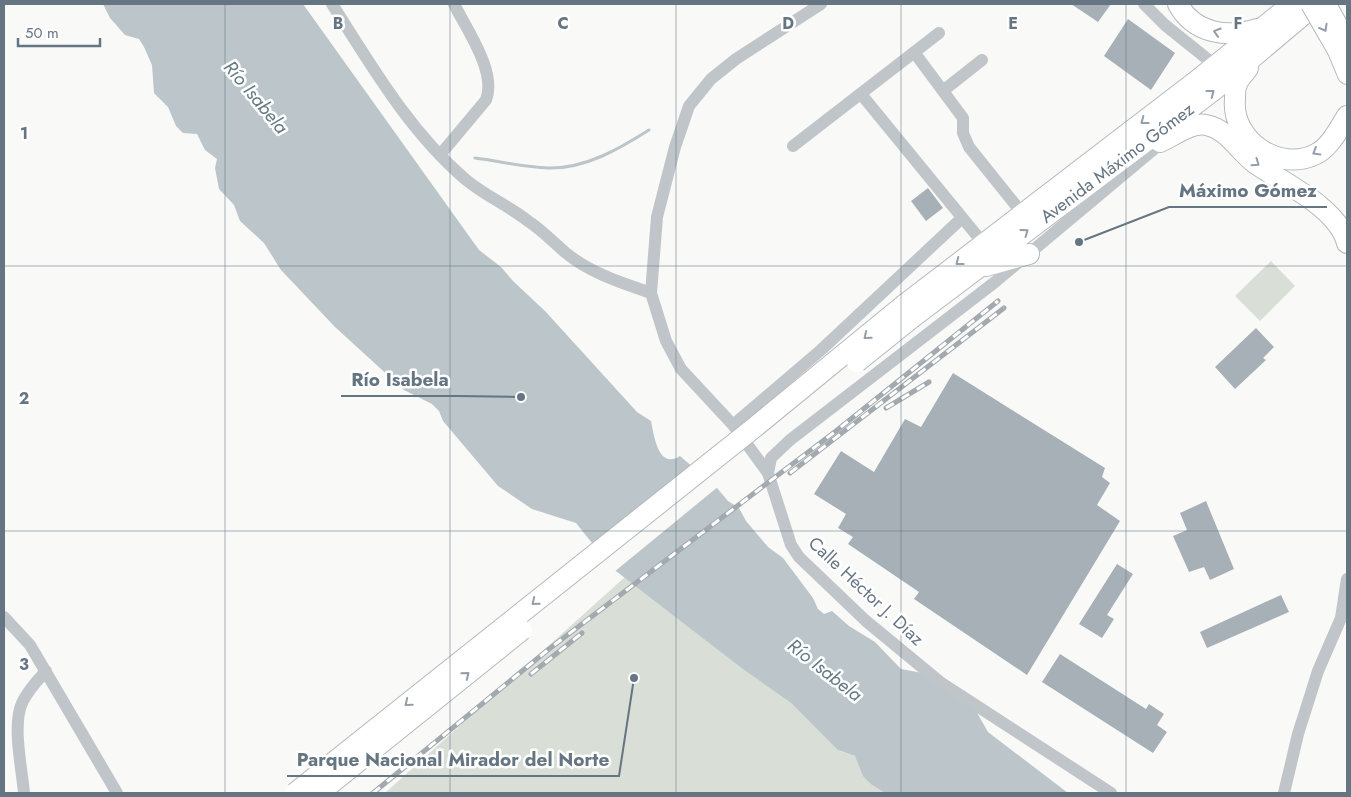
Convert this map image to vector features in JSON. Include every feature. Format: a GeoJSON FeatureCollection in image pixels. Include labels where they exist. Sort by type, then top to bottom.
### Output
{"type":"FeatureCollection","features":[{"type":"Feature","properties":{"kind":"main road"},"geometry":{"type":"LineString","coordinates":[[1178,4],[1184,14],[1201,27],[1226,35],[1243,34],[1264,27]]}},
{"type":"Feature","properties":{"kind":"main road","name":"Avenida Máximo Gómez"},"geometry":{"type":"LineString","coordinates":[[909,311],[983,244],[1216,66],[1292,4]]}},
{"type":"Feature","properties":{"kind":"main road"},"geometry":{"type":"LineString","coordinates":[[1310,4],[1342,46]]}},
{"type":"Feature","properties":{"kind":"main road","name":"Avenida Máximo Gómez"},"geometry":{"type":"LineString","coordinates":[[909,311],[974,269],[1124,158],[1214,90],[1316,4]]}},
{"type":"Feature","properties":{"kind":"main road"},"geometry":{"type":"LineString","coordinates":[[1326,4],[1342,46],[1347,75]]}},
{"type":"Feature","properties":{"kind":"main road"},"geometry":{"type":"LineString","coordinates":[[1261,52],[1236,84],[1234,105],[1238,126],[1248,141],[1265,152],[1283,159],[1300,160],[1318,154],[1335,136],[1347,116]]}},
{"type":"Feature","properties":{"kind":"main road"},"geometry":{"type":"LineString","coordinates":[[1124,158],[1192,126],[1204,124],[1215,127],[1225,134],[1256,164],[1319,205],[1332,217],[1347,243]]}},
{"type":"Feature","properties":{"kind":"main road"},"geometry":{"type":"LineString","coordinates":[[974,269],[1029,254]]}},
{"type":"Feature","properties":{"kind":"main road"},"geometry":{"type":"LineString","coordinates":[[295,793],[735,443],[909,311]]}},
{"type":"Feature","properties":{"kind":"main road"},"geometry":{"type":"LineString","coordinates":[[319,793],[909,311]]}},
{"type":"Feature","properties":{"kind":"street"},"geometry":{"type":"LineString","coordinates":[[332,4],[397,105],[440,156],[487,196],[514,210],[567,254],[597,273],[651,293]]}},
{"type":"Feature","properties":{"kind":"street"},"geometry":{"type":"LineString","coordinates":[[440,156],[486,100],[490,90],[489,79],[484,65],[454,4]]}},
{"type":"Feature","properties":{"kind":"street","name":"Calle Héctor J. Díaz"},"geometry":{"type":"LineString","coordinates":[[821,4],[736,59],[711,79],[689,106],[675,147],[657,217],[651,293],[666,340],[681,369],[733,425],[768,473],[791,545],[799,557],[866,621],[940,682],[1111,793]]}},
{"type":"Feature","properties":{"kind":"street"},"geometry":{"type":"LineString","coordinates":[[1144,4],[1165,25],[1216,66]]}},
{"type":"Feature","properties":{"kind":"street"},"geometry":{"type":"LineString","coordinates":[[794,146],[939,33]]}},
{"type":"Feature","properties":{"kind":"street"},"geometry":{"type":"LineString","coordinates":[[914,52],[944,90],[962,118],[963,133],[968,146],[1022,213]]}},
{"type":"Feature","properties":{"kind":"street"},"geometry":{"type":"LineString","coordinates":[[944,90],[982,60]]}},
{"type":"Feature","properties":{"kind":"street"},"geometry":{"type":"LineString","coordinates":[[861,94],[983,244]]}},
{"type":"Feature","properties":{"kind":"street"},"geometry":{"type":"LineString","coordinates":[[768,473],[771,458],[790,440],[1029,254],[1165,140]]}},
{"type":"Feature","properties":{"kind":"street"},"geometry":{"type":"LineString","coordinates":[[733,425],[821,350],[962,218]]}},
{"type":"Feature","properties":{"kind":"street"},"geometry":{"type":"LineString","coordinates":[[1284,793],[1298,734],[1318,671],[1344,616],[1347,579]]}},
{"type":"Feature","properties":{"kind":"street"},"geometry":{"type":"LineString","coordinates":[[4,617],[30,646],[117,793]]}},
{"type":"Feature","properties":{"kind":"street"},"geometry":{"type":"LineString","coordinates":[[24,793],[19,728],[21,704],[31,687],[46,671]]}},
{"type":"Feature","properties":{"kind":"shaded area"},"geometry":{"type":"Polygon","coordinates":[[[1271,261],[1295,286],[1260,321],[1235,296],[1271,261]]]}},
{"type":"Feature","properties":{"kind":"shaded area"},"geometry":{"type":"Polygon","coordinates":[[[625,577],[744,670],[791,703],[840,751],[855,756],[872,785],[885,793],[385,793],[625,577]]]}},
{"type":"Feature","properties":{"kind":"water","name":"Río Isabela"},"geometry":{"type":"Polygon","coordinates":[[[103,4],[303,4],[479,250],[501,267],[545,311],[637,412],[651,421],[658,449],[662,455],[673,459],[680,456],[717,488],[728,501],[739,508],[746,521],[768,547],[783,558],[813,598],[818,609],[824,614],[832,611],[849,626],[875,642],[901,669],[928,674],[976,711],[988,732],[1068,793],[885,793],[872,785],[863,776],[855,756],[838,750],[791,703],[744,670],[612,568],[576,523],[532,509],[498,486],[443,421],[439,411],[432,404],[404,390],[335,327],[281,270],[264,243],[240,221],[234,205],[219,189],[215,168],[217,159],[205,150],[197,134],[183,133],[176,126],[168,107],[154,93],[152,65],[144,47],[139,39],[125,35],[110,18],[103,4]]]}},
{"type":"Feature","properties":{"kind":"pier"},"geometry":{"type":"Polygon","coordinates":[[[694,465],[719,486],[614,572],[610,570],[592,547],[694,465]]]}},
{"type":"Feature","properties":{"kind":"building"},"geometry":{"type":"Polygon","coordinates":[[[1071,4],[1111,4],[1098,22],[1071,4]]]}},
{"type":"Feature","properties":{"kind":"building"},"geometry":{"type":"Polygon","coordinates":[[[1128,19],[1175,53],[1151,90],[1104,56],[1128,19]]]}},
{"type":"Feature","properties":{"kind":"building"},"geometry":{"type":"Polygon","coordinates":[[[928,188],[943,208],[926,221],[911,201],[928,188]]]}},
{"type":"Feature","properties":{"kind":"building"},"geometry":{"type":"Polygon","coordinates":[[[1256,328],[1274,347],[1263,358],[1266,360],[1235,389],[1215,367],[1256,328]]]}},
{"type":"Feature","properties":{"kind":"building"},"geometry":{"type":"Polygon","coordinates":[[[953,373],[1105,468],[1102,477],[1110,483],[1097,505],[1120,521],[1027,675],[914,599],[919,592],[848,544],[853,537],[838,528],[846,514],[814,494],[841,451],[874,472],[905,419],[921,427],[953,373]]]}},
{"type":"Feature","properties":{"kind":"building"},"geometry":{"type":"Polygon","coordinates":[[[1206,501],[1234,569],[1210,580],[1204,567],[1189,572],[1173,536],[1187,530],[1180,513],[1206,501]]]}},
{"type":"Feature","properties":{"kind":"building"},"geometry":{"type":"Polygon","coordinates":[[[1117,564],[1133,574],[1107,615],[1114,619],[1102,638],[1079,624],[1117,564]]]}},
{"type":"Feature","properties":{"kind":"building"},"geometry":{"type":"Polygon","coordinates":[[[1281,595],[1289,612],[1207,648],[1200,632],[1281,595]]]}},
{"type":"Feature","properties":{"kind":"building"},"geometry":{"type":"Polygon","coordinates":[[[1060,654],[1146,709],[1149,704],[1164,714],[1157,725],[1167,732],[1153,753],[1042,682],[1060,654]]]}},
{"type":"Feature","properties":{"kind":"waterway"},"geometry":{"type":"LineString","coordinates":[[475,158],[548,168],[575,165],[614,151],[649,130]]}},
{"type":"Feature","properties":{"kind":"railway"},"geometry":{"type":"LineString","coordinates":[[373,793],[549,649],[836,431],[998,301]]}},
{"type":"Feature","properties":{"kind":"railway"},"geometry":{"type":"LineString","coordinates":[[790,473],[1004,308]]}},
{"type":"Feature","properties":{"kind":"railway"},"geometry":{"type":"LineString","coordinates":[[886,408],[929,382]]}},
{"type":"Feature","properties":{"kind":"railway"},"geometry":{"type":"LineString","coordinates":[[531,674],[582,633]]}},
{"type":"Feature","properties":{"kind":"place","name":"Máximo Gómez"},"geometry":{"type":"Point","coordinates":[1079,242]}},
{"type":"Feature","properties":{"kind":"place","name":"Río Isabela"},"geometry":{"type":"Point","coordinates":[521,397]}},
{"type":"Feature","properties":{"kind":"place","name":"Parque Nacional Mirador del Norte"},"geometry":{"type":"Point","coordinates":[634,678]}}]}
